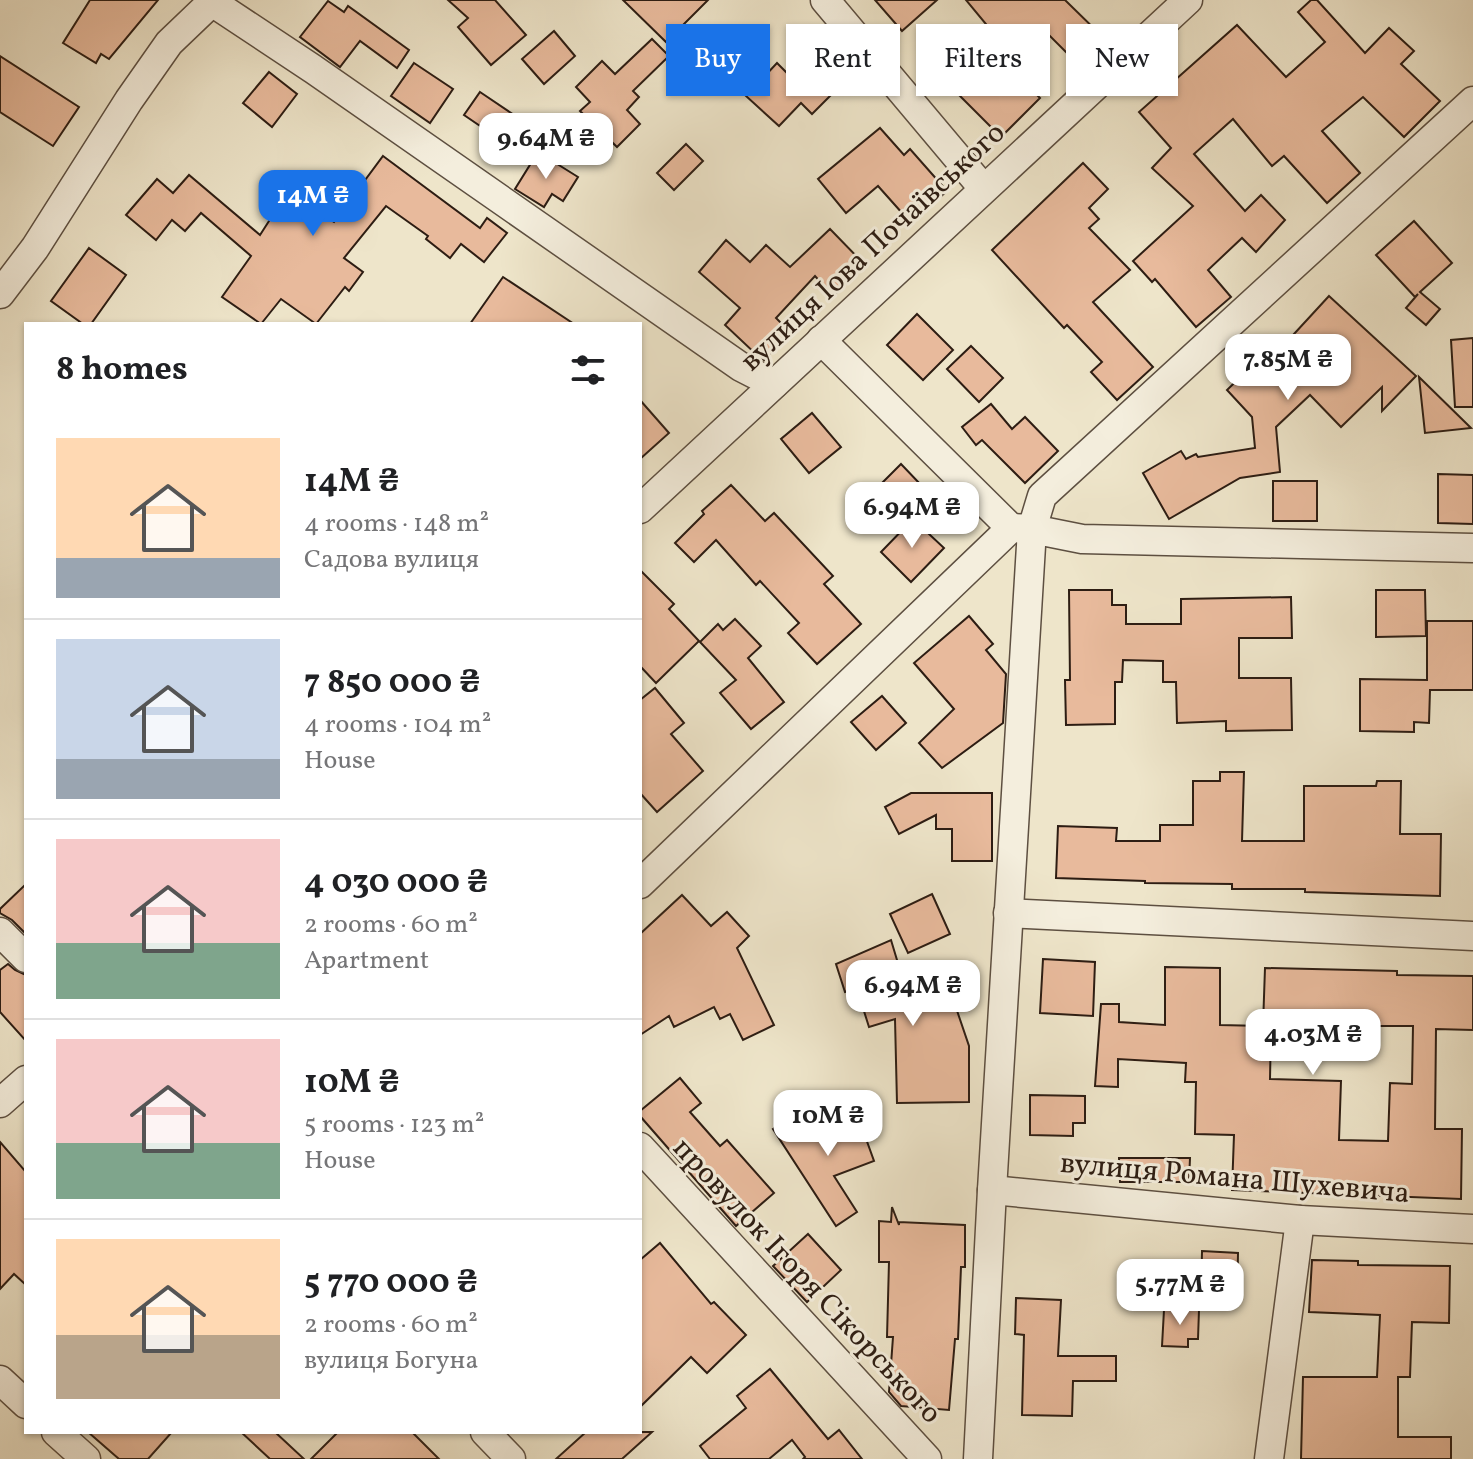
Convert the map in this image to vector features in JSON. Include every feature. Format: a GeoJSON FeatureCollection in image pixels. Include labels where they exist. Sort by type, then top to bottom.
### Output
{"type":"FeatureCollection","features":[{"type":"Feature","properties":{"kind":"street"},"geometry":{"type":"LineString","coordinates":[[825,0],[983,188]]}},
{"type":"Feature","properties":{"kind":"street","name":"вулиця Іова Почаївського"},"geometry":{"type":"LineString","coordinates":[[642,507],[1188,0]]}},
{"type":"Feature","properties":{"kind":"street"},"geometry":{"type":"LineString","coordinates":[[0,294],[35,248],[169,43],[213,1],[741,367],[774,384]]}},
{"type":"Feature","properties":{"kind":"street"},"geometry":{"type":"LineString","coordinates":[[642,882],[1021,528],[1042,496],[1473,101]]}},
{"type":"Feature","properties":{"kind":"street"},"geometry":{"type":"LineString","coordinates":[[821,340],[1021,528],[1082,539],[1473,548]]}},
{"type":"Feature","properties":{"kind":"street"},"geometry":{"type":"LineString","coordinates":[[978,1459],[1008,913],[1021,528]]}},
{"type":"Feature","properties":{"kind":"street"},"geometry":{"type":"LineString","coordinates":[[1008,913],[1473,936]]}},
{"type":"Feature","properties":{"kind":"street"},"geometry":{"type":"LineString","coordinates":[[0,932],[24,956]]}},
{"type":"Feature","properties":{"kind":"street"},"geometry":{"type":"LineString","coordinates":[[0,1103],[24,1082]]}},
{"type":"Feature","properties":{"kind":"street","name":"провулок Ігоря Сікорського"},"geometry":{"type":"LineString","coordinates":[[642,1149],[927,1459]]}},
{"type":"Feature","properties":{"kind":"street","name":"вулиця Романа Шухевича"},"geometry":{"type":"LineString","coordinates":[[992,1190],[1300,1220],[1473,1229]]}},
{"type":"Feature","properties":{"kind":"street"},"geometry":{"type":"LineString","coordinates":[[1269,1459],[1300,1220]]}},
{"type":"Feature","properties":{"kind":"street"},"geometry":{"type":"LineString","coordinates":[[0,1380],[24,1402]]}},
{"type":"Feature","properties":{"kind":"street"},"geometry":{"type":"LineString","coordinates":[[58,1434],[86,1459]]}},
{"type":"Feature","properties":{"kind":"street"},"geometry":{"type":"LineString","coordinates":[[487,1434],[511,1459]]}},
{"type":"Feature","properties":{"kind":"building"},"geometry":{"type":"Polygon","coordinates":[[[90,0],[158,0],[109,59],[101,54],[96,63],[63,43],[90,0]]]}},
{"type":"Feature","properties":{"kind":"building"},"geometry":{"type":"Polygon","coordinates":[[[448,0],[495,0],[526,35],[491,65],[458,27],[468,18],[448,0]]]}},
{"type":"Feature","properties":{"kind":"building"},"geometry":{"type":"Polygon","coordinates":[[[623,0],[708,0],[684,24],[666,24],[666,42],[623,0]]]}},
{"type":"Feature","properties":{"kind":"building"},"geometry":{"type":"Polygon","coordinates":[[[875,0],[937,0],[902,31],[900,24],[896,24],[875,0]]]}},
{"type":"Feature","properties":{"kind":"building"},"geometry":{"type":"Polygon","coordinates":[[[966,0],[1065,0],[1090,24],[1066,24],[1066,52],[1050,36],[1050,24],[986,24],[966,0]]]}},
{"type":"Feature","properties":{"kind":"building"},"geometry":{"type":"Polygon","coordinates":[[[1311,0],[1317,0],[1365,53],[1389,28],[1414,51],[1401,64],[1440,101],[1404,137],[1363,97],[1322,131],[1360,173],[1327,203],[1284,156],[1272,166],[1233,119],[1194,154],[1245,211],[1261,195],[1285,220],[1256,252],[1242,238],[1208,270],[1231,297],[1196,327],[1155,279],[1152,282],[1133,261],[1193,206],[1152,168],[1171,148],[1139,112],[1157,96],[1178,96],[1178,77],[1237,25],[1286,77],[1325,42],[1298,12],[1311,0]]]}},
{"type":"Feature","properties":{"kind":"building"},"geometry":{"type":"Polygon","coordinates":[[[328,1],[344,12],[348,6],[409,50],[397,68],[360,41],[340,67],[300,37],[328,1]]]}},
{"type":"Feature","properties":{"kind":"building"},"geometry":{"type":"Polygon","coordinates":[[[554,31],[575,56],[544,84],[522,59],[554,31]]]}},
{"type":"Feature","properties":{"kind":"building"},"geometry":{"type":"Polygon","coordinates":[[[652,39],[666,53],[666,59],[633,91],[639,97],[627,110],[640,124],[617,147],[580,111],[590,102],[576,87],[602,61],[615,74],[652,39]]]}},
{"type":"Feature","properties":{"kind":"building"},"geometry":{"type":"Polygon","coordinates":[[[0,56],[79,107],[53,146],[0,112],[0,56]]]}},
{"type":"Feature","properties":{"kind":"building"},"geometry":{"type":"Polygon","coordinates":[[[414,63],[453,89],[430,123],[391,96],[414,63]]]}},
{"type":"Feature","properties":{"kind":"building"},"geometry":{"type":"Polygon","coordinates":[[[777,63],[786,72],[786,96],[830,96],[812,114],[801,103],[779,126],[746,96],[770,96],[770,70],[777,63]]]}},
{"type":"Feature","properties":{"kind":"building"},"geometry":{"type":"Polygon","coordinates":[[[269,72],[297,94],[272,127],[243,103],[269,72]]]}},
{"type":"Feature","properties":{"kind":"building"},"geometry":{"type":"Polygon","coordinates":[[[480,92],[523,121],[520,125],[540,139],[527,158],[464,115],[480,92]]]}},
{"type":"Feature","properties":{"kind":"building"},"geometry":{"type":"Polygon","coordinates":[[[960,96],[1040,98],[1001,137],[960,96]]]}},
{"type":"Feature","properties":{"kind":"building"},"geometry":{"type":"Polygon","coordinates":[[[880,128],[904,155],[910,149],[947,191],[911,223],[878,186],[846,213],[818,179],[880,128]]]}},
{"type":"Feature","properties":{"kind":"building"},"geometry":{"type":"Polygon","coordinates":[[[686,144],[703,161],[674,190],[657,173],[686,144]]]}},
{"type":"Feature","properties":{"kind":"building"},"geometry":{"type":"Polygon","coordinates":[[[538,152],[578,177],[563,201],[552,194],[544,207],[515,189],[538,152]]]}},
{"type":"Feature","properties":{"kind":"building"},"geometry":{"type":"Polygon","coordinates":[[[383,156],[480,228],[487,218],[507,233],[484,262],[461,244],[450,258],[426,239],[428,236],[386,206],[344,258],[363,272],[349,291],[345,287],[318,322],[281,299],[263,322],[258,322],[222,297],[251,256],[201,213],[185,231],[172,220],[156,240],[126,215],[157,179],[173,193],[189,175],[260,235],[287,193],[334,222],[383,156]]]}},
{"type":"Feature","properties":{"kind":"building"},"geometry":{"type":"Polygon","coordinates":[[[1083,163],[1108,189],[1089,208],[1099,219],[1089,228],[1130,270],[1093,302],[1153,367],[1117,400],[1091,372],[1102,362],[1067,325],[1064,328],[992,250],[1083,163]]]}},
{"type":"Feature","properties":{"kind":"building"},"geometry":{"type":"Polygon","coordinates":[[[1414,221],[1452,263],[1420,292],[1440,309],[1426,325],[1406,308],[1418,294],[1415,297],[1376,255],[1414,221]]]}},
{"type":"Feature","properties":{"kind":"building"},"geometry":{"type":"Polygon","coordinates":[[[830,229],[865,265],[833,296],[815,276],[776,318],[790,332],[764,360],[760,358],[725,325],[740,308],[699,272],[726,240],[750,262],[766,245],[790,267],[830,229]]]}},
{"type":"Feature","properties":{"kind":"building"},"geometry":{"type":"Polygon","coordinates":[[[89,248],[126,275],[92,322],[80,322],[51,301],[89,248]]]}},
{"type":"Feature","properties":{"kind":"building"},"geometry":{"type":"Polygon","coordinates":[[[503,277],[571,322],[471,322],[503,277]]]}},
{"type":"Feature","properties":{"kind":"building"},"geometry":{"type":"Polygon","coordinates":[[[1329,296],[1416,376],[1382,411],[1382,387],[1341,427],[1310,395],[1276,427],[1280,472],[1240,478],[1169,519],[1143,473],[1181,451],[1186,459],[1196,454],[1198,457],[1255,448],[1252,417],[1227,390],[1265,353],[1271,359],[1329,296]]]}},
{"type":"Feature","properties":{"kind":"building"},"geometry":{"type":"Polygon","coordinates":[[[917,314],[953,350],[923,380],[887,345],[917,314]]]}},
{"type":"Feature","properties":{"kind":"building"},"geometry":{"type":"Polygon","coordinates":[[[1473,338],[1473,407],[1455,407],[1451,340],[1473,338]]]}},
{"type":"Feature","properties":{"kind":"building"},"geometry":{"type":"Polygon","coordinates":[[[971,346],[1003,378],[979,402],[947,369],[971,346]]]}},
{"type":"Feature","properties":{"kind":"building"},"geometry":{"type":"Polygon","coordinates":[[[1419,377],[1471,428],[1425,433],[1419,377]]]}},
{"type":"Feature","properties":{"kind":"building"},"geometry":{"type":"Polygon","coordinates":[[[642,402],[669,433],[642,457],[642,402]]]}},
{"type":"Feature","properties":{"kind":"building"},"geometry":{"type":"Polygon","coordinates":[[[991,404],[1012,429],[1025,417],[1058,451],[1025,483],[982,440],[976,445],[962,427],[991,404]]]}},
{"type":"Feature","properties":{"kind":"building"},"geometry":{"type":"Polygon","coordinates":[[[812,413],[841,447],[809,473],[781,439],[812,413]]]}},
{"type":"Feature","properties":{"kind":"building"},"geometry":{"type":"Polygon","coordinates":[[[901,464],[922,486],[887,521],[866,499],[901,464]]]}},
{"type":"Feature","properties":{"kind":"building"},"geometry":{"type":"Polygon","coordinates":[[[1438,474],[1473,475],[1473,524],[1438,523],[1438,474]]]}},
{"type":"Feature","properties":{"kind":"building"},"geometry":{"type":"Polygon","coordinates":[[[1273,481],[1317,481],[1317,521],[1273,521],[1273,481]]]}},
{"type":"Feature","properties":{"kind":"building"},"geometry":{"type":"Polygon","coordinates":[[[731,485],[765,521],[774,513],[833,576],[824,584],[861,624],[817,664],[788,633],[799,623],[760,581],[756,585],[716,540],[694,562],[675,543],[704,514],[702,511],[731,485]]]}},
{"type":"Feature","properties":{"kind":"building"},"geometry":{"type":"Polygon","coordinates":[[[913,519],[944,548],[911,582],[881,552],[913,519]]]}},
{"type":"Feature","properties":{"kind":"building"},"geometry":{"type":"Polygon","coordinates":[[[642,572],[674,604],[669,609],[699,641],[656,683],[642,668],[642,572]]]}},
{"type":"Feature","properties":{"kind":"building"},"geometry":{"type":"Polygon","coordinates":[[[1069,590],[1112,590],[1112,605],[1126,605],[1126,624],[1181,624],[1181,599],[1291,597],[1292,638],[1239,638],[1239,678],[1291,678],[1292,730],[1226,731],[1226,721],[1177,723],[1176,682],[1163,682],[1163,661],[1123,660],[1122,682],[1115,682],[1115,724],[1066,725],[1065,680],[1070,680],[1069,590]]]}},
{"type":"Feature","properties":{"kind":"building"},"geometry":{"type":"Polygon","coordinates":[[[1376,590],[1425,590],[1426,636],[1376,637],[1376,590]]]}},
{"type":"Feature","properties":{"kind":"building"},"geometry":{"type":"Polygon","coordinates":[[[969,616],[993,644],[986,650],[1006,674],[1003,723],[942,768],[919,743],[954,709],[914,663],[969,616]]]}},
{"type":"Feature","properties":{"kind":"building"},"geometry":{"type":"Polygon","coordinates":[[[735,619],[761,646],[748,658],[784,702],[751,729],[720,693],[736,680],[700,642],[718,624],[723,630],[735,619]]]}},
{"type":"Feature","properties":{"kind":"building"},"geometry":{"type":"Polygon","coordinates":[[[1427,621],[1473,621],[1473,690],[1430,690],[1429,723],[1414,722],[1414,732],[1360,731],[1360,679],[1427,680],[1427,621]]]}},
{"type":"Feature","properties":{"kind":"building"},"geometry":{"type":"Polygon","coordinates":[[[655,688],[684,723],[671,734],[703,771],[657,812],[642,795],[642,698],[655,688]]]}},
{"type":"Feature","properties":{"kind":"building"},"geometry":{"type":"Polygon","coordinates":[[[882,696],[906,723],[876,750],[851,722],[882,696]]]}},
{"type":"Feature","properties":{"kind":"building"},"geometry":{"type":"Polygon","coordinates":[[[1220,772],[1244,772],[1242,841],[1304,841],[1304,786],[1376,786],[1377,781],[1401,781],[1400,834],[1441,834],[1440,896],[1305,892],[1305,889],[1232,889],[1232,884],[1056,878],[1058,826],[1117,828],[1116,841],[1160,841],[1160,825],[1193,825],[1193,781],[1220,781],[1220,772]]]}},
{"type":"Feature","properties":{"kind":"building"},"geometry":{"type":"Polygon","coordinates":[[[911,793],[992,793],[992,861],[952,861],[952,829],[936,829],[936,815],[899,834],[885,807],[911,793]]]}},
{"type":"Feature","properties":{"kind":"building"},"geometry":{"type":"Polygon","coordinates":[[[24,886],[24,932],[0,913],[0,909],[24,886]]]}},
{"type":"Feature","properties":{"kind":"building"},"geometry":{"type":"Polygon","coordinates":[[[932,894],[950,934],[908,953],[890,914],[932,894]]]}},
{"type":"Feature","properties":{"kind":"building"},"geometry":{"type":"Polygon","coordinates":[[[682,895],[711,926],[727,912],[749,936],[737,948],[774,1025],[743,1040],[730,1014],[720,1019],[714,1007],[674,1027],[669,1016],[642,1034],[642,932],[682,895]]]}},
{"type":"Feature","properties":{"kind":"building"},"geometry":{"type":"Polygon","coordinates":[[[891,940],[909,1000],[949,987],[969,1046],[969,1102],[897,1103],[895,1019],[869,1027],[857,989],[845,992],[836,964],[891,940]]]}},
{"type":"Feature","properties":{"kind":"building"},"geometry":{"type":"Polygon","coordinates":[[[1043,959],[1095,962],[1093,1016],[1040,1013],[1043,959]]]}},
{"type":"Feature","properties":{"kind":"building"},"geometry":{"type":"Polygon","coordinates":[[[8,964],[24,974],[24,1039],[0,1012],[0,970],[8,964]]]}},
{"type":"Feature","properties":{"kind":"building"},"geometry":{"type":"Polygon","coordinates":[[[1165,967],[1220,968],[1220,1025],[1263,1026],[1265,968],[1473,976],[1473,1030],[1436,1029],[1435,1129],[1462,1129],[1461,1199],[1232,1190],[1234,1135],[1195,1134],[1196,1082],[1185,1082],[1186,1063],[1118,1059],[1118,1087],[1095,1086],[1101,1004],[1119,1004],[1119,1022],[1165,1025],[1165,967]],[[1344,1026],[1344,1029],[1271,1027],[1270,1079],[1341,1081],[1339,1140],[1388,1141],[1390,1083],[1412,1084],[1413,1026],[1344,1026]]]}},
{"type":"Feature","properties":{"kind":"building"},"geometry":{"type":"Polygon","coordinates":[[[680,1078],[701,1103],[690,1112],[720,1146],[727,1140],[774,1193],[736,1226],[642,1118],[642,1109],[680,1078]]]}},
{"type":"Feature","properties":{"kind":"building"},"geometry":{"type":"Polygon","coordinates":[[[1030,1095],[1085,1096],[1085,1123],[1073,1123],[1073,1136],[1030,1135],[1030,1095]]]}},
{"type":"Feature","properties":{"kind":"building"},"geometry":{"type":"Polygon","coordinates":[[[856,1111],[874,1161],[834,1176],[857,1212],[836,1226],[773,1129],[794,1116],[804,1131],[856,1111]]]}},
{"type":"Feature","properties":{"kind":"building"},"geometry":{"type":"Polygon","coordinates":[[[0,1142],[24,1170],[24,1283],[14,1274],[0,1289],[0,1142]]]}},
{"type":"Feature","properties":{"kind":"building"},"geometry":{"type":"Polygon","coordinates":[[[1119,1158],[1190,1158],[1189,1182],[1120,1182],[1119,1158]]]}},
{"type":"Feature","properties":{"kind":"building"},"geometry":{"type":"Polygon","coordinates":[[[892,1207],[899,1225],[899,1222],[965,1225],[965,1267],[961,1267],[958,1339],[955,1339],[949,1410],[901,1406],[889,1392],[893,1337],[887,1337],[889,1262],[879,1262],[879,1221],[891,1222],[892,1207]]]}},
{"type":"Feature","properties":{"kind":"building"},"geometry":{"type":"Polygon","coordinates":[[[808,1234],[841,1270],[807,1302],[773,1266],[808,1234]]]}},
{"type":"Feature","properties":{"kind":"building"},"geometry":{"type":"Polygon","coordinates":[[[660,1243],[711,1304],[714,1302],[746,1335],[707,1373],[691,1357],[642,1405],[642,1258],[660,1243]]]}},
{"type":"Feature","properties":{"kind":"building"},"geometry":{"type":"Polygon","coordinates":[[[1202,1251],[1238,1253],[1237,1305],[1201,1304],[1202,1251]]]}},
{"type":"Feature","properties":{"kind":"building"},"geometry":{"type":"Polygon","coordinates":[[[1312,1260],[1358,1261],[1358,1265],[1450,1266],[1449,1323],[1412,1322],[1410,1377],[1398,1377],[1398,1437],[1451,1437],[1451,1459],[1301,1459],[1303,1377],[1377,1377],[1380,1315],[1309,1312],[1312,1260]]]}},
{"type":"Feature","properties":{"kind":"building"},"geometry":{"type":"Polygon","coordinates":[[[1016,1298],[1061,1300],[1058,1356],[1116,1356],[1116,1381],[1073,1381],[1072,1416],[1022,1415],[1024,1335],[1015,1334],[1016,1298]]]}},
{"type":"Feature","properties":{"kind":"building"},"geometry":{"type":"Polygon","coordinates":[[[1164,1310],[1199,1310],[1198,1339],[1188,1339],[1188,1347],[1162,1346],[1164,1310]]]}},
{"type":"Feature","properties":{"kind":"building"},"geometry":{"type":"Polygon","coordinates":[[[770,1369],[828,1439],[839,1430],[862,1459],[803,1459],[805,1457],[792,1440],[769,1459],[710,1459],[700,1446],[746,1408],[737,1396],[770,1369]]]}},
{"type":"Feature","properties":{"kind":"building"},"geometry":{"type":"Polygon","coordinates":[[[652,1432],[622,1459],[556,1459],[584,1434],[652,1432]]]}},
{"type":"Feature","properties":{"kind":"building"},"geometry":{"type":"Polygon","coordinates":[[[90,1434],[170,1434],[148,1459],[119,1459],[90,1434]]]}},
{"type":"Feature","properties":{"kind":"building"},"geometry":{"type":"Polygon","coordinates":[[[243,1434],[277,1434],[304,1459],[270,1459],[243,1434]]]}},
{"type":"Feature","properties":{"kind":"building"},"geometry":{"type":"Polygon","coordinates":[[[336,1434],[414,1434],[439,1459],[311,1459],[336,1434]]]}}]}
